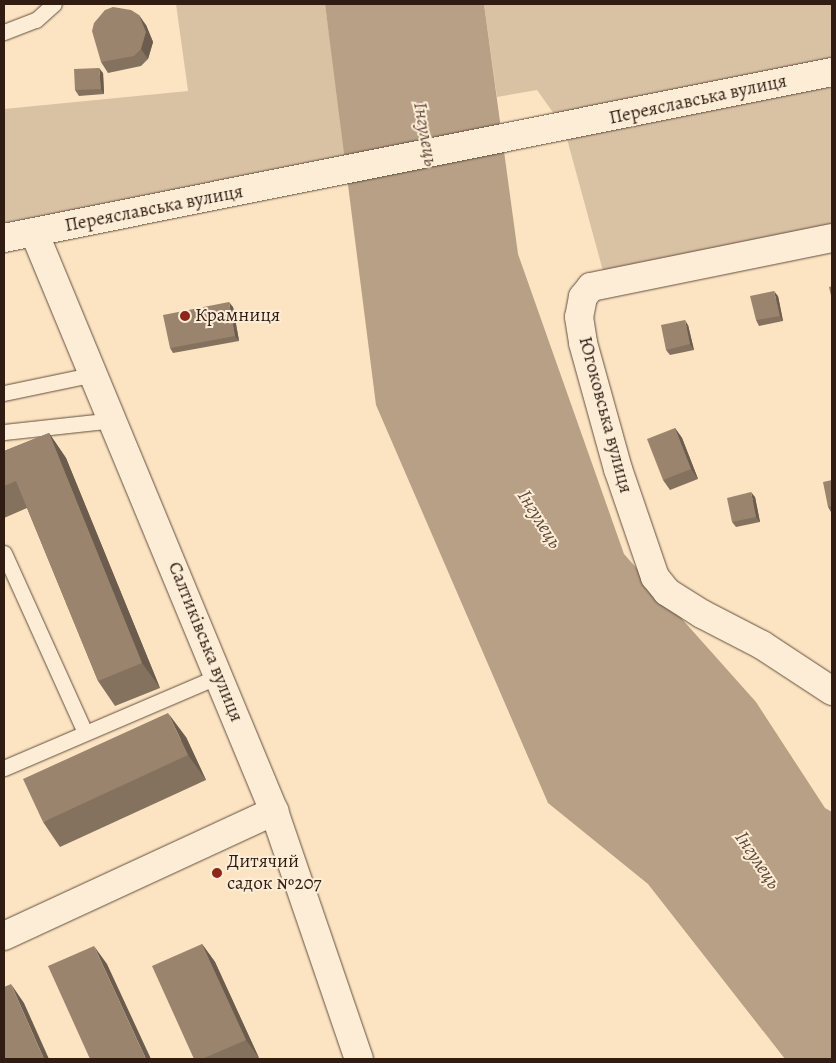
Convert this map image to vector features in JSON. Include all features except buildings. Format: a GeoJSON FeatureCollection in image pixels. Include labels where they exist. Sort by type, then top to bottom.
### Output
{"type":"FeatureCollection","features":[{"type":"Feature","properties":{"kind":"street","name":"Переяславська вулиця"},"geometry":{"type":"LineString","coordinates":[[4,238],[564,128],[832,72]]}},
{"type":"Feature","properties":{"kind":"street","name":"Салтиківська вулиця"},"geometry":{"type":"LineString","coordinates":[[34,232],[95,374],[274,811],[359,1059]]}},
{"type":"Feature","properties":{"kind":"street","name":"Югоковська вулиця"},"geometry":{"type":"LineString","coordinates":[[832,238],[590,287],[582,298],[579,317],[583,343],[618,469],[655,577],[667,592],[702,614],[762,645],[832,691]]}},
{"type":"Feature","properties":{"kind":"street"},"geometry":{"type":"LineString","coordinates":[[4,936],[274,811]]}},
{"type":"Feature","properties":{"kind":"lane"},"geometry":{"type":"LineString","coordinates":[[4,32],[36,20],[54,4]]}},
{"type":"Feature","properties":{"kind":"lane"},"geometry":{"type":"LineString","coordinates":[[4,393],[95,374]]}},
{"type":"Feature","properties":{"kind":"lane"},"geometry":{"type":"LineString","coordinates":[[4,432],[114,420]]}},
{"type":"Feature","properties":{"kind":"lane"},"geometry":{"type":"LineString","coordinates":[[4,553],[84,732]]}},
{"type":"Feature","properties":{"kind":"lane"},"geometry":{"type":"LineString","coordinates":[[4,768],[84,732],[219,676]]}},
{"type":"Feature","properties":{"kind":"shaded area"},"geometry":{"type":"Polygon","coordinates":[[[176,4],[325,4],[348,171],[4,223],[4,109],[188,91],[176,4]]]}},
{"type":"Feature","properties":{"kind":"shaded area"},"geometry":{"type":"Polygon","coordinates":[[[484,4],[832,4],[832,236],[606,282],[564,128],[537,90],[497,97],[484,4]]]}},
{"type":"Feature","properties":{"kind":"water","name":"Інгулець"},"geometry":{"type":"Polygon","coordinates":[[[325,4],[484,4],[518,254],[624,554],[756,702],[825,808],[832,812],[832,1059],[785,1059],[648,884],[548,803],[376,405],[325,4]]]}},
{"type":"Feature","properties":{"kind":"place","name":"Крамниця"},"geometry":{"type":"Point","coordinates":[185,316]}},
{"type":"Feature","properties":{"kind":"place","name":"Дитячий садок №207"},"geometry":{"type":"Point","coordinates":[217,873]}}]}
